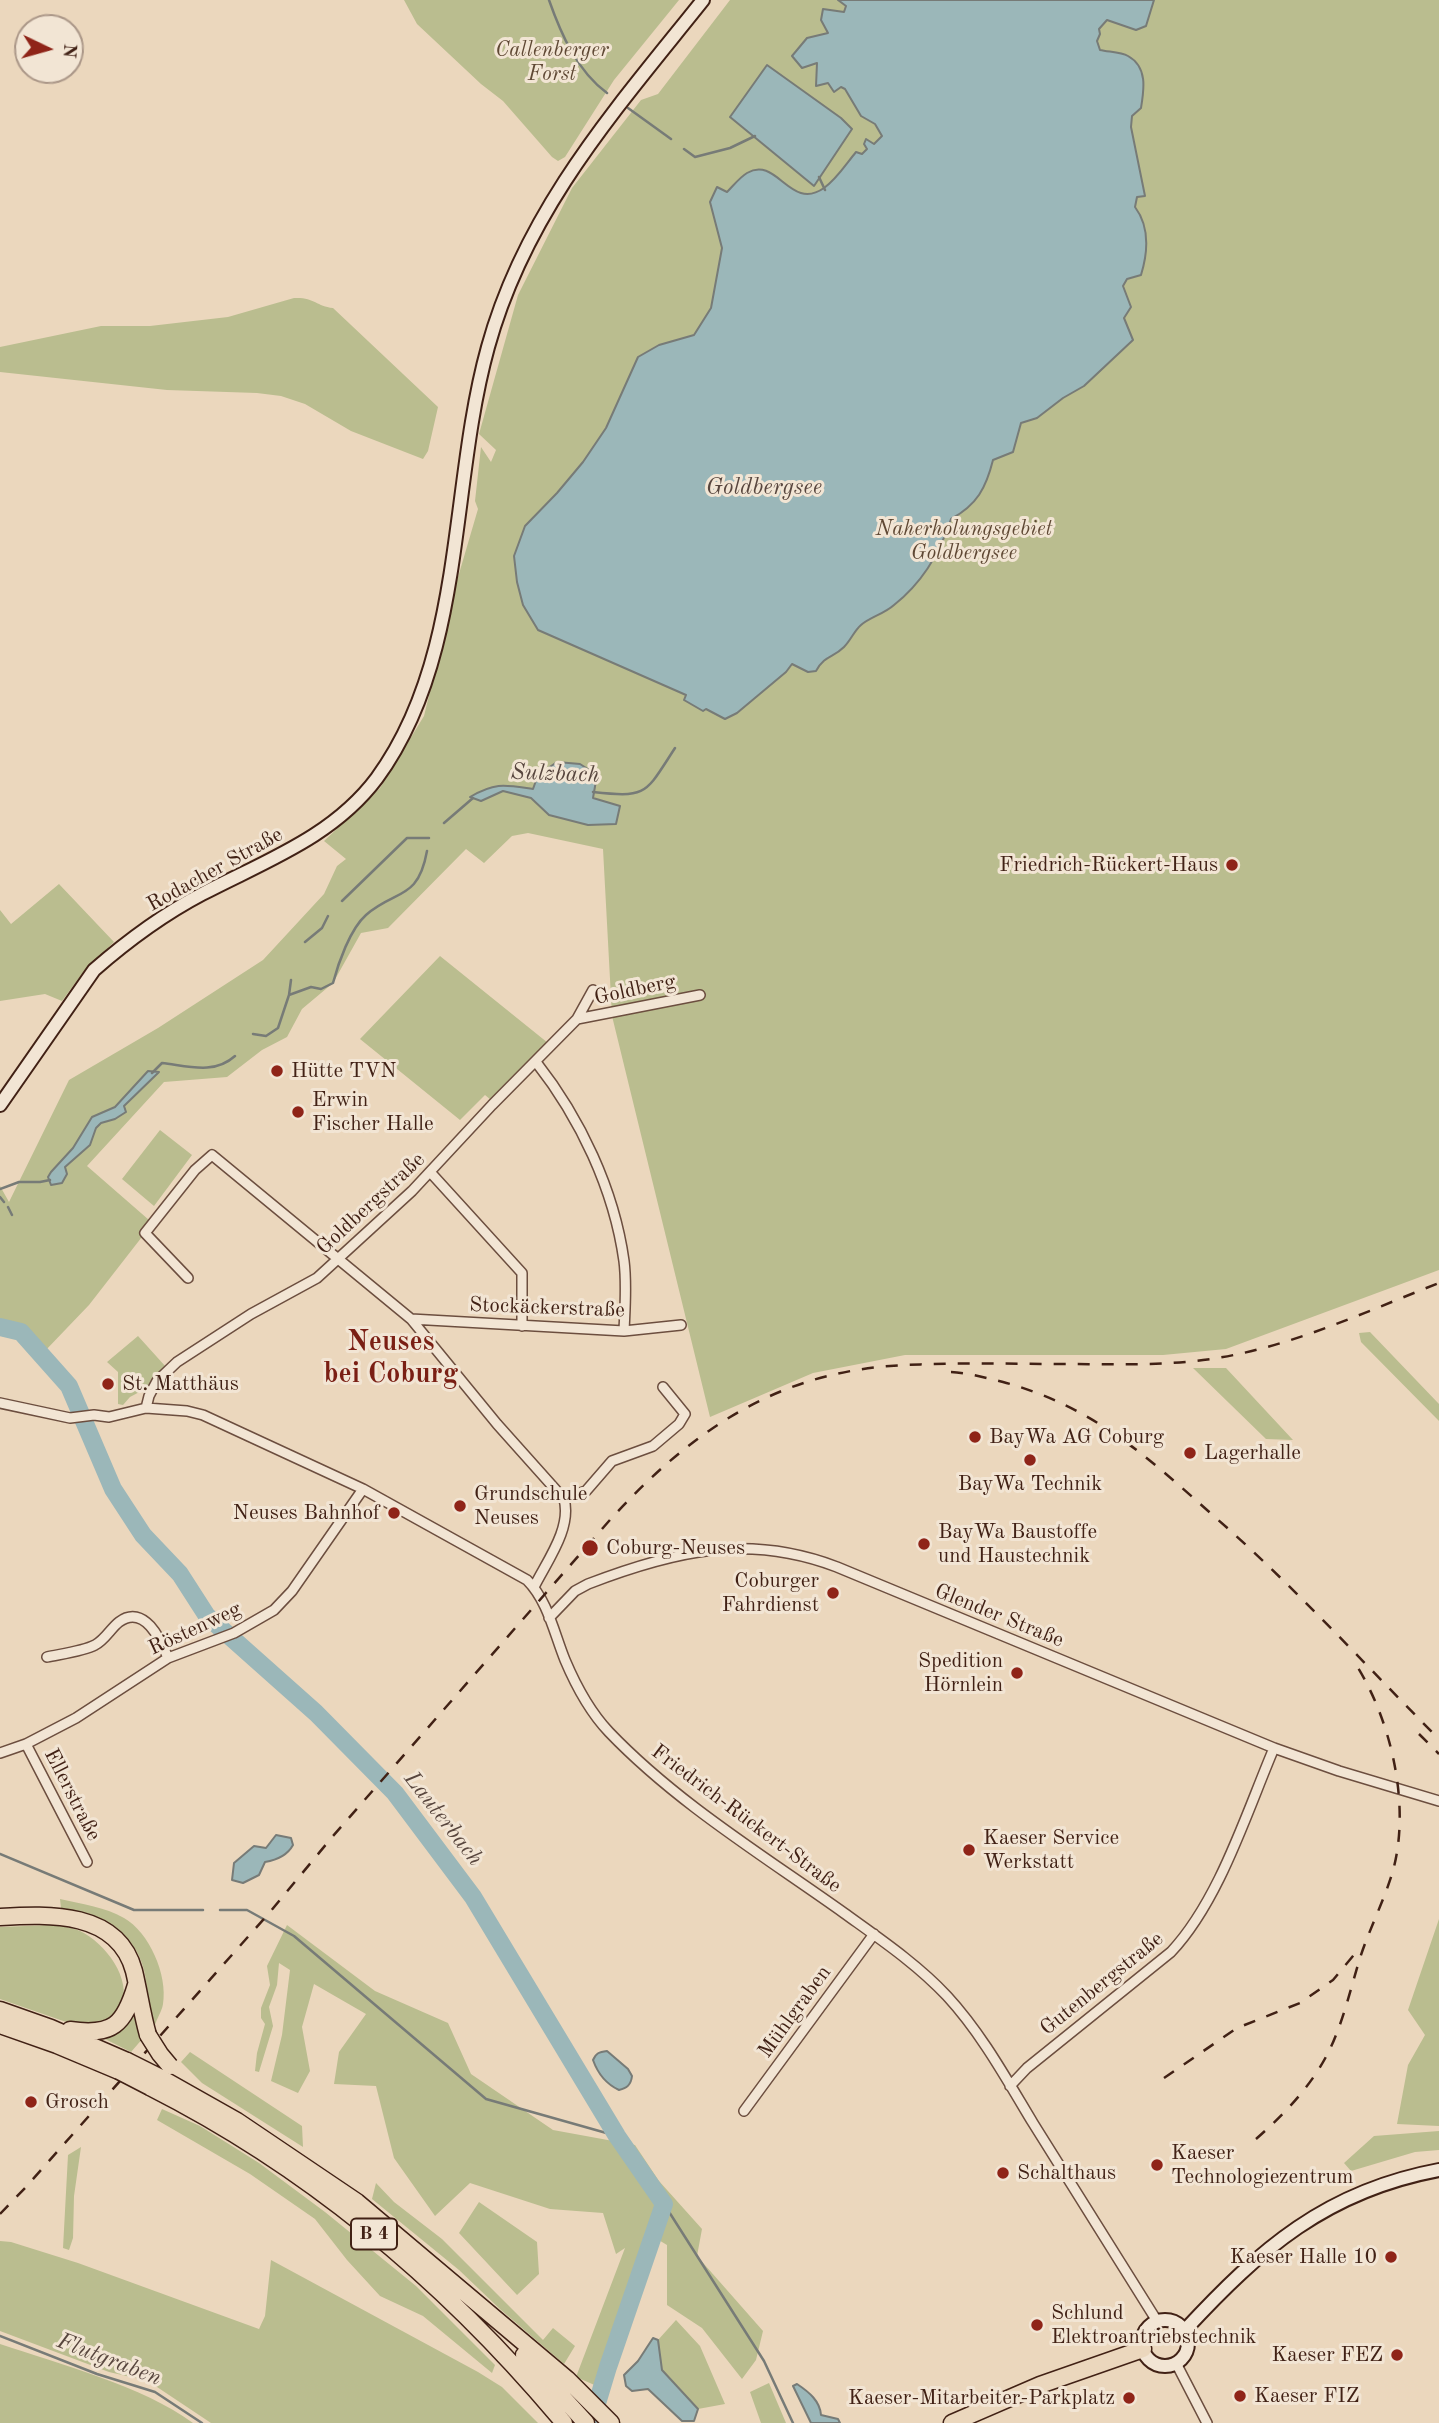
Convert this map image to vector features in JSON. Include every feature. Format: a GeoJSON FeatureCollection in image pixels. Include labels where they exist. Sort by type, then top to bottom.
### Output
{"type":"FeatureCollection","features":[{"type":"Feature","properties":{"kind":"highway"},"geometry":{"type":"LineString","coordinates":[[0,1917],[57,1916],[92,1924],[118,1943],[133,1970],[148,2035],[160,2054],[160,2076]]}},
{"type":"Feature","properties":{"kind":"highway"},"geometry":{"type":"LineString","coordinates":[[51,2028],[84,2032],[110,2029],[125,2016],[136,1986]]}},
{"type":"Feature","properties":{"kind":"highway","name":"B 4"},"geometry":{"type":"LineString","coordinates":[[0,2010],[51,2028],[122,2066]]}},
{"type":"Feature","properties":{"kind":"highway","name":"B 4"},"geometry":{"type":"LineString","coordinates":[[0,2025],[160,2076],[237,2121],[357,2202],[415,2249],[477,2305],[586,2423]]}},
{"type":"Feature","properties":{"kind":"highway","name":"B 4"},"geometry":{"type":"LineString","coordinates":[[160,2076],[219,2124],[325,2194],[439,2291],[499,2350],[564,2423]]}},
{"type":"Feature","properties":{"kind":"highway"},"geometry":{"type":"LineString","coordinates":[[477,2305],[567,2379],[611,2423]]}},
{"type":"Feature","properties":{"kind":"highway"},"geometry":{"type":"LineString","coordinates":[[952,2423],[1040,2385],[1143,2349]]}},
{"type":"Feature","properties":{"kind":"street","name":"Rodacher Straße"},"geometry":{"type":"LineString","coordinates":[[0,1105],[88,978],[111,955],[171,912],[320,833],[376,779],[394,752],[423,690],[437,641],[478,387],[498,314],[524,248],[562,182],[592,140],[703,0]]}},
{"type":"Feature","properties":{"kind":"street","name":"Goldbergstraße"},"geometry":{"type":"LineString","coordinates":[[146,1408],[157,1381],[177,1363],[251,1314],[317,1278],[431,1173],[477,1121],[577,1019],[593,990]]}},
{"type":"Feature","properties":{"kind":"street","name":"Goldberg"},"geometry":{"type":"LineString","coordinates":[[577,1019],[700,995]]}},
{"type":"Feature","properties":{"kind":"street"},"geometry":{"type":"LineString","coordinates":[[536,1062],[572,1114],[599,1173],[624,1260],[624,1331]]}},
{"type":"Feature","properties":{"kind":"street"},"geometry":{"type":"LineString","coordinates":[[0,1404],[78,1418],[94,1415],[109,1417],[146,1408],[203,1415],[363,1489],[527,1580],[534,1587],[562,1530],[566,1514],[564,1499],[497,1424],[411,1320],[212,1155],[195,1170],[145,1233],[188,1278]]}},
{"type":"Feature","properties":{"kind":"street"},"geometry":{"type":"LineString","coordinates":[[431,1173],[522,1273],[522,1326]]}},
{"type":"Feature","properties":{"kind":"street","name":"Stockäckerstraße"},"geometry":{"type":"LineString","coordinates":[[411,1320],[624,1331],[681,1325]]}},
{"type":"Feature","properties":{"kind":"street"},"geometry":{"type":"LineString","coordinates":[[564,1499],[586,1491],[612,1461],[653,1446],[680,1424],[685,1414],[663,1387]]}},
{"type":"Feature","properties":{"kind":"street","name":"Röstenweg"},"geometry":{"type":"LineString","coordinates":[[0,1753],[26,1744],[76,1718],[167,1658],[230,1634],[274,1610],[292,1591],[363,1489]]}},
{"type":"Feature","properties":{"kind":"street","name":"Glender Straße"},"geometry":{"type":"LineString","coordinates":[[549,1618],[575,1591],[588,1584],[677,1556],[734,1547],[789,1552],[837,1567],[1274,1748],[1439,1801]]}},
{"type":"Feature","properties":{"kind":"street","name":"Friedrich-Rückert-Straße"},"geometry":{"type":"LineString","coordinates":[[534,1587],[584,1698],[606,1729],[629,1753],[687,1801],[874,1934],[921,1971],[947,1996],[974,2028],[1157,2321]]}},
{"type":"Feature","properties":{"kind":"street"},"geometry":{"type":"LineString","coordinates":[[47,1657],[95,1645],[122,1620],[134,1617],[142,1619],[153,1628],[167,1658]]}},
{"type":"Feature","properties":{"kind":"street","name":"Ellerstraße"},"geometry":{"type":"LineString","coordinates":[[26,1744],[87,1862]]}},
{"type":"Feature","properties":{"kind":"street","name":"Gutenbergstraße"},"geometry":{"type":"LineString","coordinates":[[1010,2086],[1027,2068],[1171,1952],[1190,1933],[1218,1881],[1274,1748]]}},
{"type":"Feature","properties":{"kind":"street","name":"Mühlgraben"},"geometry":{"type":"LineString","coordinates":[[744,2111],[874,1934]]}},
{"type":"Feature","properties":{"kind":"street"},"geometry":{"type":"LineString","coordinates":[[1185,2330],[1245,2268],[1282,2237],[1331,2206],[1394,2180],[1439,2170]]}},
{"type":"Feature","properties":{"kind":"street"},"geometry":{"type":"LineString","coordinates":[[1170,2320],[1185,2330],[1188,2348],[1182,2359],[1170,2365],[1157,2364],[1149,2359],[1143,2349],[1144,2334],[1157,2321],[1170,2320]]}},
{"type":"Feature","properties":{"kind":"street"},"geometry":{"type":"LineString","coordinates":[[1176,2363],[1207,2423]]}},
{"type":"Feature","properties":{"kind":"green space","name":"Callenberger Forst"},"geometry":{"type":"Polygon","coordinates":[[[404,0],[679,0],[614,80],[565,157],[558,161],[503,101],[417,24],[404,0]]]}},
{"type":"Feature","properties":{"kind":"green space","name":"Naherholungsgebiet Goldbergsee"},"geometry":{"type":"Polygon","coordinates":[[[730,0],[1439,0],[1439,1270],[1226,1349],[1163,1355],[905,1355],[813,1373],[710,1417],[612,1016],[603,849],[528,833],[512,836],[484,863],[466,849],[388,928],[361,933],[333,983],[302,1009],[287,1037],[262,1050],[227,1077],[164,1082],[87,1166],[149,1220],[145,1233],[89,1305],[44,1352],[19,1325],[0,1322],[0,1186],[9,1202],[69,1080],[158,1028],[263,960],[324,894],[337,866],[346,859],[324,841],[380,788],[424,716],[456,584],[478,509],[475,501],[481,447],[491,462],[496,450],[479,434],[518,295],[572,188],[641,100],[658,94],[730,0]]]}},
{"type":"Feature","properties":{"kind":"green space"},"geometry":{"type":"Polygon","coordinates":[[[294,298],[333,308],[438,407],[428,451],[423,459],[351,431],[305,404],[281,396],[167,390],[0,372],[0,347],[101,326],[150,326],[228,317],[294,298]]]}},
{"type":"Feature","properties":{"kind":"green space"},"geometry":{"type":"Polygon","coordinates":[[[59,884],[114,942],[84,971],[62,1001],[45,994],[0,1001],[0,910],[11,924],[59,884]]]}},
{"type":"Feature","properties":{"kind":"green space"},"geometry":{"type":"Polygon","coordinates":[[[440,956],[548,1043],[491,1100],[485,1095],[460,1120],[360,1039],[440,956]]]}},
{"type":"Feature","properties":{"kind":"green space"},"geometry":{"type":"Polygon","coordinates":[[[160,1130],[192,1155],[154,1206],[122,1179],[160,1130]]]}},
{"type":"Feature","properties":{"kind":"green space"},"geometry":{"type":"Polygon","coordinates":[[[1370,1332],[1439,1404],[1439,1421],[1361,1342],[1359,1333],[1370,1332]]]}},
{"type":"Feature","properties":{"kind":"green space"},"geometry":{"type":"Polygon","coordinates":[[[138,1336],[166,1367],[145,1389],[130,1397],[123,1405],[118,1404],[118,1372],[107,1362],[138,1336]]]}},
{"type":"Feature","properties":{"kind":"green space"},"geometry":{"type":"Polygon","coordinates":[[[1193,1368],[1226,1368],[1293,1440],[1266,1439],[1193,1368]]]}},
{"type":"Feature","properties":{"kind":"green space"},"geometry":{"type":"Polygon","coordinates":[[[60,1899],[117,1914],[141,1933],[155,1955],[163,1980],[163,2004],[155,2025],[144,1970],[132,1945],[113,1926],[101,1919],[61,1908],[60,1899]]]}},
{"type":"Feature","properties":{"kind":"green space"},"geometry":{"type":"Polygon","coordinates":[[[1439,1919],[1439,2126],[1397,2124],[1408,2065],[1425,2035],[1408,2010],[1439,1919]]]}},
{"type":"Feature","properties":{"kind":"green space"},"geometry":{"type":"Polygon","coordinates":[[[53,1925],[77,1930],[89,1937],[99,1944],[114,1963],[120,1974],[124,1996],[121,2007],[109,2025],[69,2023],[0,1999],[0,1927],[53,1925]]]}},
{"type":"Feature","properties":{"kind":"green space"},"geometry":{"type":"Polygon","coordinates":[[[287,1925],[375,1991],[448,2023],[471,2074],[553,2130],[635,2145],[659,2181],[702,2229],[697,2256],[763,2331],[756,2360],[742,2379],[702,2328],[667,2305],[667,2245],[657,2239],[629,2289],[606,2390],[576,2377],[625,2248],[616,2254],[603,2213],[550,2209],[470,2183],[435,2216],[394,2158],[376,2086],[334,2084],[339,2052],[366,2014],[314,1984],[302,2027],[310,2071],[298,2093],[271,2081],[282,2035],[290,1970],[279,1963],[277,1985],[269,2007],[273,2026],[259,2072],[255,2071],[265,2024],[261,2018],[261,2008],[270,1985],[267,1966],[287,1925]]]}},
{"type":"Feature","properties":{"kind":"green space"},"geometry":{"type":"Polygon","coordinates":[[[135,2010],[144,2037],[131,2052],[101,2037],[135,2010]]]}},
{"type":"Feature","properties":{"kind":"green space"},"geometry":{"type":"Polygon","coordinates":[[[190,2052],[302,2126],[303,2147],[202,2083],[181,2062],[190,2052]]]}},
{"type":"Feature","properties":{"kind":"green space"},"geometry":{"type":"Polygon","coordinates":[[[162,2109],[200,2126],[259,2163],[325,2212],[416,2286],[495,2365],[492,2373],[423,2316],[380,2296],[315,2219],[250,2174],[157,2120],[162,2109]]]}},
{"type":"Feature","properties":{"kind":"green space"},"geometry":{"type":"Polygon","coordinates":[[[1439,2131],[1439,2150],[1415,2152],[1351,2171],[1344,2163],[1374,2136],[1439,2131]]]}},
{"type":"Feature","properties":{"kind":"green space"},"geometry":{"type":"Polygon","coordinates":[[[81,2147],[74,2196],[73,2238],[69,2250],[63,2248],[68,2155],[81,2147]]]}},
{"type":"Feature","properties":{"kind":"green space"},"geometry":{"type":"Polygon","coordinates":[[[376,2183],[394,2202],[442,2239],[543,2340],[553,2328],[575,2346],[564,2364],[459,2270],[372,2199],[376,2183]]]}},
{"type":"Feature","properties":{"kind":"green space"},"geometry":{"type":"Polygon","coordinates":[[[479,2202],[537,2242],[539,2274],[517,2295],[459,2233],[479,2202]]]}},
{"type":"Feature","properties":{"kind":"green space"},"geometry":{"type":"Polygon","coordinates":[[[0,2241],[78,2263],[259,2329],[265,2316],[271,2260],[478,2372],[502,2387],[538,2423],[211,2423],[148,2381],[109,2372],[0,2331],[0,2241]]]}},
{"type":"Feature","properties":{"kind":"green space"},"geometry":{"type":"Polygon","coordinates":[[[676,2320],[700,2346],[725,2404],[698,2409],[662,2370],[658,2340],[676,2320]]]}},
{"type":"Feature","properties":{"kind":"green space"},"geometry":{"type":"Polygon","coordinates":[[[0,2344],[126,2387],[193,2423],[0,2423],[0,2344]]]}},
{"type":"Feature","properties":{"kind":"green space"},"geometry":{"type":"Polygon","coordinates":[[[769,2383],[786,2423],[761,2423],[750,2392],[769,2383]]]}},
{"type":"Feature","properties":{"kind":"water","name":"Goldbergsee"},"geometry":{"type":"Polygon","coordinates":[[[838,0],[1154,0],[1146,26],[1136,30],[1107,20],[1099,29],[1097,41],[1100,50],[1128,56],[1139,66],[1143,79],[1141,108],[1132,116],[1131,127],[1145,196],[1137,197],[1135,207],[1143,223],[1146,249],[1141,275],[1127,279],[1123,286],[1131,307],[1124,318],[1133,340],[1084,386],[1037,418],[1021,423],[1013,452],[993,460],[979,495],[968,508],[951,519],[929,566],[904,596],[890,608],[861,625],[844,647],[823,662],[816,671],[808,672],[792,664],[737,713],[725,719],[684,700],[686,695],[538,630],[523,605],[514,556],[525,526],[583,462],[606,428],[638,357],[659,345],[694,335],[711,308],[722,248],[710,202],[717,187],[727,192],[744,175],[758,169],[776,176],[793,189],[812,194],[833,180],[856,152],[862,154],[867,149],[864,144],[866,139],[874,144],[882,136],[875,124],[861,116],[845,89],[841,87],[834,92],[828,83],[816,86],[817,63],[802,68],[792,56],[807,38],[828,33],[821,20],[823,9],[844,12],[846,6],[838,0]]]}},
{"type":"Feature","properties":{"kind":"water"},"geometry":{"type":"Polygon","coordinates":[[[767,65],[841,118],[852,129],[814,186],[730,117],[767,65]]]}},
{"type":"Feature","properties":{"kind":"water"},"geometry":{"type":"Polygon","coordinates":[[[557,762],[580,764],[597,775],[593,798],[620,806],[616,824],[588,825],[549,815],[531,798],[503,791],[481,801],[470,797],[501,786],[533,789],[538,775],[557,762]]]}},
{"type":"Feature","properties":{"kind":"water"},"geometry":{"type":"Polygon","coordinates":[[[148,1071],[159,1072],[124,1106],[126,1112],[96,1128],[90,1145],[65,1167],[67,1174],[62,1183],[51,1185],[48,1177],[51,1172],[73,1148],[92,1117],[115,1107],[148,1071]]]}},
{"type":"Feature","properties":{"kind":"water"},"geometry":{"type":"Polygon","coordinates":[[[276,1835],[291,1838],[293,1845],[288,1852],[278,1859],[265,1862],[259,1875],[243,1883],[232,1880],[234,1863],[254,1846],[266,1848],[276,1835]]]}},
{"type":"Feature","properties":{"kind":"water"},"geometry":{"type":"Polygon","coordinates":[[[607,2051],[628,2069],[632,2076],[630,2084],[619,2090],[603,2078],[593,2060],[600,2052],[607,2051]]]}},
{"type":"Feature","properties":{"kind":"water"},"geometry":{"type":"Polygon","coordinates":[[[653,2338],[658,2340],[662,2370],[698,2409],[694,2421],[682,2421],[648,2389],[632,2391],[626,2386],[624,2375],[638,2361],[653,2338]]]}},
{"type":"Feature","properties":{"kind":"water"},"geometry":{"type":"Polygon","coordinates":[[[797,2384],[813,2397],[819,2405],[821,2415],[838,2419],[840,2423],[811,2423],[793,2386],[797,2384]]]}},
{"type":"Feature","properties":{"kind":"waterway"},"geometry":{"type":"LineString","coordinates":[[549,0],[565,39],[579,63],[607,93]]}},
{"type":"Feature","properties":{"kind":"waterway"},"geometry":{"type":"LineString","coordinates":[[628,108],[671,139]]}},
{"type":"Feature","properties":{"kind":"waterway"},"geometry":{"type":"LineString","coordinates":[[684,149],[695,157],[730,148],[755,136]]}},
{"type":"Feature","properties":{"kind":"waterway"},"geometry":{"type":"LineString","coordinates":[[819,177],[825,190]]}},
{"type":"Feature","properties":{"kind":"waterway","name":"Sulzbach"},"geometry":{"type":"LineString","coordinates":[[593,792],[625,794],[643,790],[675,748]]}},
{"type":"Feature","properties":{"kind":"waterway","name":"Sulzbach"},"geometry":{"type":"LineString","coordinates":[[444,823],[473,798]]}},
{"type":"Feature","properties":{"kind":"waterway","name":"Sulzbach"},"geometry":{"type":"LineString","coordinates":[[342,901],[407,838],[429,838]]}},
{"type":"Feature","properties":{"kind":"waterway","name":"Sulzbach"},"geometry":{"type":"LineString","coordinates":[[289,995],[311,987],[321,989],[333,983],[345,947],[360,921],[377,907],[412,886],[423,867],[427,851]]}},
{"type":"Feature","properties":{"kind":"waterway","name":"Sulzbach"},"geometry":{"type":"LineString","coordinates":[[305,942],[322,928],[328,916]]}},
{"type":"Feature","properties":{"kind":"waterway","name":"Sulzbach"},"geometry":{"type":"LineString","coordinates":[[253,1034],[266,1036],[278,1028],[291,980]]}},
{"type":"Feature","properties":{"kind":"waterway","name":"Sulzbach"},"geometry":{"type":"LineString","coordinates":[[152,1073],[162,1063],[210,1067],[218,1066],[235,1056]]}},
{"type":"Feature","properties":{"kind":"waterway","name":"Sulzbach"},"geometry":{"type":"LineString","coordinates":[[0,1189],[19,1182],[50,1180]]}},
{"type":"Feature","properties":{"kind":"waterway"},"geometry":{"type":"LineString","coordinates":[[0,1197],[4,1202]]}},
{"type":"Feature","properties":{"kind":"waterway"},"geometry":{"type":"LineString","coordinates":[[8,1207],[12,1215]]}},
{"type":"Feature","properties":{"kind":"waterway","name":"Lauterbach"},"geometry":{"type":"LineString","coordinates":[[0,1327],[21,1332],[69,1386],[113,1489],[143,1535],[180,1574],[207,1616],[316,1713],[395,1793],[473,1897],[617,2136],[664,2204],[592,2420]]}},
{"type":"Feature","properties":{"kind":"waterway"},"geometry":{"type":"LineString","coordinates":[[0,1854],[134,1910],[203,1910]]}},
{"type":"Feature","properties":{"kind":"waterway"},"geometry":{"type":"LineString","coordinates":[[220,1910],[247,1910],[294,1936],[486,2099],[617,2136]]}},
{"type":"Feature","properties":{"kind":"waterway"},"geometry":{"type":"LineString","coordinates":[[664,2204],[764,2361],[793,2423]]}},
{"type":"Feature","properties":{"kind":"waterway","name":"Flutgraben"},"geometry":{"type":"LineString","coordinates":[[0,2336],[97,2374],[155,2392],[202,2423]]}},
{"type":"Feature","properties":{"kind":"railway"},"geometry":{"type":"LineString","coordinates":[[0,2214],[270,1912],[333,1836],[609,1521],[669,1462],[734,1415],[769,1396],[807,1382],[847,1372],[890,1366],[1151,1364],[1234,1355],[1323,1329],[1439,1283]]}},
{"type":"Feature","properties":{"kind":"railway"},"geometry":{"type":"LineString","coordinates":[[951,1372],[1003,1382],[1036,1393],[1065,1405],[1118,1436],[1167,1475],[1274,1571],[1439,1739]]}},
{"type":"Feature","properties":{"kind":"railway"},"geometry":{"type":"LineString","coordinates":[[1256,2139],[1302,2092],[1329,2050],[1392,1874],[1398,1848],[1400,1820],[1394,1763],[1378,1708],[1353,1660]]}},
{"type":"Feature","properties":{"kind":"railway"},"geometry":{"type":"LineString","coordinates":[[1419,1734],[1439,1754]]}},
{"type":"Feature","properties":{"kind":"railway"},"geometry":{"type":"LineString","coordinates":[[1164,2078],[1237,2028],[1300,2003],[1333,1980],[1358,1950]]}},
{"type":"Feature","properties":{"kind":"place","name":"Friedrich-Rückert-Haus"},"geometry":{"type":"Point","coordinates":[1232,865]}},
{"type":"Feature","properties":{"kind":"place","name":"Hütte TVN"},"geometry":{"type":"Point","coordinates":[277,1071]}},
{"type":"Feature","properties":{"kind":"place","name":"Erwin Fischer Halle"},"geometry":{"type":"Point","coordinates":[298,1112]}},
{"type":"Feature","properties":{"kind":"place","name":"St. Matthäus"},"geometry":{"type":"Point","coordinates":[108,1384]}},
{"type":"Feature","properties":{"kind":"place","name":"BayWa AG Coburg"},"geometry":{"type":"Point","coordinates":[975,1437]}},
{"type":"Feature","properties":{"kind":"place","name":"Lagerhalle"},"geometry":{"type":"Point","coordinates":[1190,1453]}},
{"type":"Feature","properties":{"kind":"place","name":"BayWa Technik"},"geometry":{"type":"Point","coordinates":[1030,1460]}},
{"type":"Feature","properties":{"kind":"place","name":"Grundschule Neuses"},"geometry":{"type":"Point","coordinates":[460,1506]}},
{"type":"Feature","properties":{"kind":"place","name":"Neuses Bahnhof"},"geometry":{"type":"Point","coordinates":[394,1513]}},
{"type":"Feature","properties":{"kind":"place","name":"BayWa Baustoffe und Haustechnik"},"geometry":{"type":"Point","coordinates":[924,1544]}},
{"type":"Feature","properties":{"kind":"place","name":"Coburg-Neuses"},"geometry":{"type":"Point","coordinates":[590,1548]}},
{"type":"Feature","properties":{"kind":"place","name":"Coburger Fahrdienst"},"geometry":{"type":"Point","coordinates":[833,1593]}},
{"type":"Feature","properties":{"kind":"place","name":"Spedition Hörnlein"},"geometry":{"type":"Point","coordinates":[1017,1673]}},
{"type":"Feature","properties":{"kind":"place","name":"Kaeser Service Werkstatt"},"geometry":{"type":"Point","coordinates":[969,1850]}},
{"type":"Feature","properties":{"kind":"place","name":"Grosch"},"geometry":{"type":"Point","coordinates":[31,2102]}},
{"type":"Feature","properties":{"kind":"place","name":"Kaeser Technologiezentrum"},"geometry":{"type":"Point","coordinates":[1157,2165]}},
{"type":"Feature","properties":{"kind":"place","name":"Schalthaus"},"geometry":{"type":"Point","coordinates":[1003,2173]}},
{"type":"Feature","properties":{"kind":"place","name":"Kaeser Halle 10"},"geometry":{"type":"Point","coordinates":[1391,2257]}},
{"type":"Feature","properties":{"kind":"place","name":"Schlund Elektroantriebstechnik"},"geometry":{"type":"Point","coordinates":[1037,2325]}},
{"type":"Feature","properties":{"kind":"place","name":"Kaeser FEZ"},"geometry":{"type":"Point","coordinates":[1397,2355]}},
{"type":"Feature","properties":{"kind":"place","name":"Kaeser FIZ"},"geometry":{"type":"Point","coordinates":[1240,2396]}},
{"type":"Feature","properties":{"kind":"place","name":"Kaeser-Mitarbeiter-Parkplatz"},"geometry":{"type":"Point","coordinates":[1129,2398]}},
{"type":"Feature","properties":{"kind":"district","name":"Neuses bei Coburg"},"geometry":{"type":"Point","coordinates":[391,1359]}}]}
